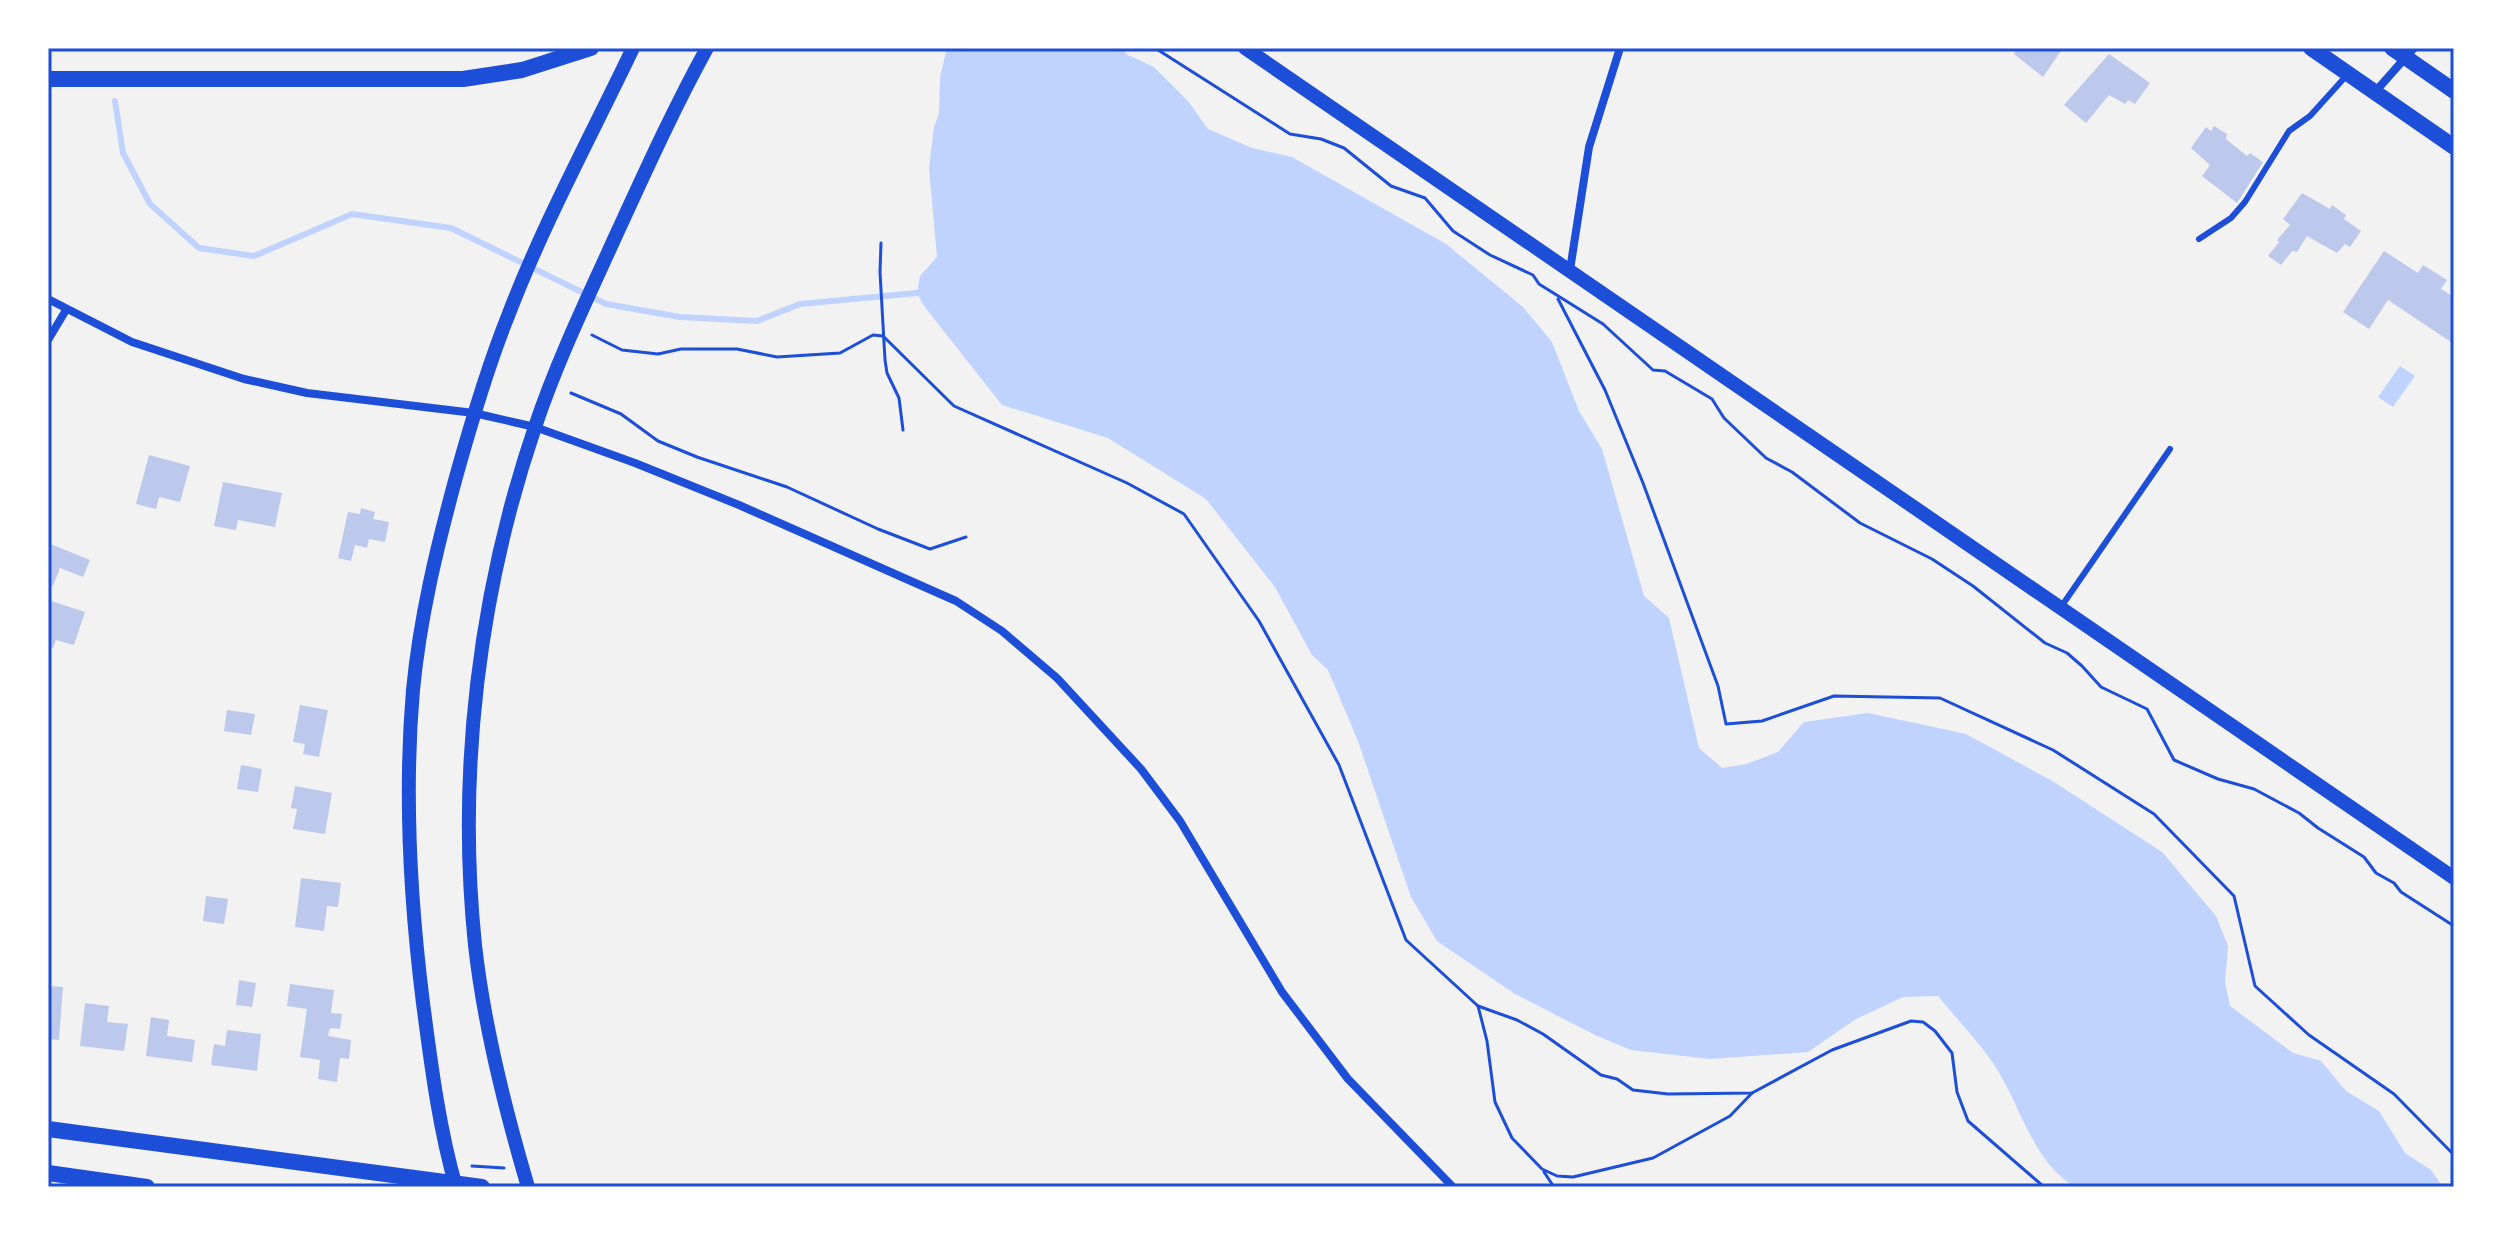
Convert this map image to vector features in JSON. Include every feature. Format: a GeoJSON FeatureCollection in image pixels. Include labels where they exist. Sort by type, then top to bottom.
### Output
{"type":"FeatureCollection","features":[{"type":"Feature","properties":{"kind":"main road"},"geometry":{"type":"LineString","coordinates":[[48,79],[463,79],[522,70],[591,48]]}},
{"type":"Feature","properties":{"kind":"main road"},"geometry":{"type":"LineString","coordinates":[[2311,48],[2454,147]]}},
{"type":"Feature","properties":{"kind":"main road"},"geometry":{"type":"LineString","coordinates":[[2403,51],[2454,91]]}},
{"type":"Feature","properties":{"kind":"main road"},"geometry":{"type":"LineString","coordinates":[[48,1129],[482,1187]]}},
{"type":"Feature","properties":{"kind":"main road"},"geometry":{"type":"LineString","coordinates":[[48,1173],[147,1187]]}},
{"type":"Feature","properties":{"kind":"street"},"geometry":{"type":"LineString","coordinates":[[456,1185],[429,1052],[409,860],[408,798],[413,688],[426,597],[474,413],[508,314],[633,48]]}},
{"type":"Feature","properties":{"kind":"street"},"geometry":{"type":"LineString","coordinates":[[528,1187],[484,1007],[475,945],[469,813],[476,694],[485,628],[499,561],[535,427],[605,260],[657,146],[707,48]]}},
{"type":"Feature","properties":{"kind":"street"},"geometry":{"type":"LineString","coordinates":[[1245,48],[2454,878]]}},
{"type":"Feature","properties":{"kind":"street"},"geometry":{"type":"LineString","coordinates":[[1570,270],[1589,147],[1620,48]]}},
{"type":"Feature","properties":{"kind":"street"},"geometry":{"type":"LineString","coordinates":[[2375,92],[2403,51]]}},
{"type":"Feature","properties":{"kind":"street"},"geometry":{"type":"LineString","coordinates":[[48,299],[132,342],[244,379],[307,393],[474,413],[535,427],[635,463],[950,598],[1002,631],[1057,678],[1141,769],[1180,821],[1282,992],[1348,1079],[1453,1187]]}},
{"type":"Feature","properties":{"kind":"street"},"geometry":{"type":"LineString","coordinates":[[48,340],[66,310]]}},
{"type":"Feature","properties":{"kind":"lane"},"geometry":{"type":"LineString","coordinates":[[2199,239],[2231,218],[2245,202],[2289,131],[2310,116],[2348,74]]}},
{"type":"Feature","properties":{"kind":"lane"},"geometry":{"type":"LineString","coordinates":[[2061,608],[2170,449]]}},
{"type":"Feature","properties":{"kind":"path"},"geometry":{"type":"LineString","coordinates":[[1155,48],[1290,134],[1321,139],[1344,148],[1391,186],[1425,198],[1453,231],[1490,255],[1533,275],[1539,284],[1556,296],[1603,324],[1653,370],[1665,371],[1712,399],[1724,418],[1766,458],[1792,472],[1860,523],[1932,559],[1973,586],[2045,643],[2067,653],[2101,687],[2147,709],[2174,760],[2218,779],[2254,789],[2299,813],[2364,857],[2376,873],[2394,883],[2401,892],[2454,926]]}},
{"type":"Feature","properties":{"kind":"path"},"geometry":{"type":"LineString","coordinates":[[881,243],[882,317],[887,373],[899,398],[903,430]]}},
{"type":"Feature","properties":{"kind":"path"},"geometry":{"type":"LineString","coordinates":[[1556,296],[1605,390],[1643,483],[1718,686],[1726,724],[1762,721],[1834,696],[1940,698],[2053,750],[2154,814],[2234,896],[2255,986],[2309,1035],[2394,1094],[2454,1155]]}},
{"type":"Feature","properties":{"kind":"path"},"geometry":{"type":"LineString","coordinates":[[592,335],[622,350],[658,354],[681,349],[737,349],[777,357],[840,353],[873,335],[883,336],[954,406],[1127,483],[1184,514],[1259,621],[1339,765],[1406,940],[1478,1006],[1543,1034],[1587,1067],[1617,1079],[1633,1090],[1668,1094],[1752,1093]]}},
{"type":"Feature","properties":{"kind":"path"},"geometry":{"type":"LineString","coordinates":[[571,393],[621,414],[658,441],[787,487],[930,549],[966,537]]}},
{"type":"Feature","properties":{"kind":"path"},"geometry":{"type":"LineString","coordinates":[[1478,1006],[1487,1041],[1495,1102],[1512,1138],[1542,1169],[1554,1187]]}},
{"type":"Feature","properties":{"kind":"path"},"geometry":{"type":"LineString","coordinates":[[1542,1169],[1557,1176],[1573,1177],[1653,1158],[1730,1116],[1752,1093],[1832,1050],[1911,1021],[1923,1022],[1935,1031],[1952,1053],[1957,1092],[1968,1121],[2044,1187]]}},
{"type":"Feature","properties":{"kind":"path"},"geometry":{"type":"LineString","coordinates":[[472,1166],[504,1168]]}},
{"type":"Feature","properties":{"kind":"water"},"geometry":{"type":"Polygon","coordinates":[[[947,48],[1121,48],[1128,55],[1154,67],[1188,101],[1208,129],[1252,148],[1292,157],[1446,244],[1523,307],[1552,342],[1579,411],[1602,449],[1644,596],[1669,618],[1699,748],[1722,768],[1747,764],[1778,752],[1804,722],[1868,713],[1966,734],[2054,782],[2162,852],[2216,916],[2228,946],[2225,982],[2230,1006],[2293,1053],[2321,1061],[2346,1091],[2379,1111],[2405,1153],[2431,1170],[2443,1187],[2075,1187],[2047,1162],[1993,1063],[1938,996],[1903,997],[1856,1019],[1808,1052],[1710,1059],[1631,1050],[1595,1035],[1515,994],[1437,941],[1411,897],[1358,741],[1328,670],[1312,655],[1275,587],[1206,499],[1108,438],[1002,405],[924,306],[917,293],[920,276],[937,257],[929,168],[934,127],[939,113],[940,77],[947,48]]]}},
{"type":"Feature","properties":{"kind":"water"},"geometry":{"type":"Polygon","coordinates":[[[2400,366],[2415,376],[2393,407],[2378,397],[2400,366]]]}},
{"type":"Feature","properties":{"kind":"building"},"geometry":{"type":"Polygon","coordinates":[[[2017,48],[2063,48],[2043,77],[2014,54],[2017,48]]]}},
{"type":"Feature","properties":{"kind":"building"},"geometry":{"type":"Polygon","coordinates":[[[2109,54],[2150,83],[2135,104],[2128,100],[2125,104],[2109,95],[2086,123],[2064,105],[2109,54]]]}},
{"type":"Feature","properties":{"kind":"building"},"geometry":{"type":"Polygon","coordinates":[[[2214,126],[2227,134],[2226,139],[2247,156],[2250,153],[2263,162],[2237,203],[2202,176],[2210,165],[2191,148],[2206,127],[2211,131],[2214,126]]]}},
{"type":"Feature","properties":{"kind":"building"},"geometry":{"type":"Polygon","coordinates":[[[2302,193],[2330,209],[2332,205],[2346,215],[2344,219],[2361,231],[2350,247],[2345,244],[2337,253],[2307,236],[2297,252],[2292,251],[2281,265],[2268,256],[2290,225],[2283,219],[2302,193]]]}},
{"type":"Feature","properties":{"kind":"building"},"geometry":{"type":"Polygon","coordinates":[[[2384,251],[2418,273],[2423,265],[2447,280],[2441,289],[2454,297],[2454,344],[2388,300],[2369,329],[2343,312],[2384,251]]]}},
{"type":"Feature","properties":{"kind":"building"},"geometry":{"type":"Polygon","coordinates":[[[149,455],[190,466],[180,502],[159,497],[156,509],[136,504],[149,455]]]}},
{"type":"Feature","properties":{"kind":"building"},"geometry":{"type":"Polygon","coordinates":[[[223,482],[282,493],[275,527],[238,520],[236,530],[214,526],[223,482]]]}},
{"type":"Feature","properties":{"kind":"building"},"geometry":{"type":"Polygon","coordinates":[[[361,508],[375,512],[373,519],[389,522],[385,542],[369,539],[367,548],[355,545],[351,561],[338,558],[348,512],[360,514],[361,508]]]}},
{"type":"Feature","properties":{"kind":"building"},"geometry":{"type":"Polygon","coordinates":[[[48,543],[90,560],[83,577],[60,568],[53,586],[48,584],[48,543]]]}},
{"type":"Feature","properties":{"kind":"building"},"geometry":{"type":"Polygon","coordinates":[[[48,600],[85,612],[74,645],[56,640],[53,648],[48,647],[48,600]]]}},
{"type":"Feature","properties":{"kind":"building"},"geometry":{"type":"Polygon","coordinates":[[[300,705],[328,710],[319,757],[303,754],[305,744],[293,742],[300,705]]]}},
{"type":"Feature","properties":{"kind":"building"},"geometry":{"type":"Polygon","coordinates":[[[227,710],[255,714],[251,735],[224,731],[227,710]]]}},
{"type":"Feature","properties":{"kind":"building"},"geometry":{"type":"Polygon","coordinates":[[[241,765],[262,769],[258,792],[237,789],[241,765]]]}},
{"type":"Feature","properties":{"kind":"building"},"geometry":{"type":"Polygon","coordinates":[[[295,786],[332,793],[325,834],[293,829],[297,809],[291,808],[295,786]]]}},
{"type":"Feature","properties":{"kind":"building"},"geometry":{"type":"Polygon","coordinates":[[[301,878],[341,883],[338,907],[327,906],[324,931],[295,927],[301,878]]]}},
{"type":"Feature","properties":{"kind":"building"},"geometry":{"type":"Polygon","coordinates":[[[206,896],[228,899],[224,924],[203,921],[206,896]]]}},
{"type":"Feature","properties":{"kind":"building"},"geometry":{"type":"Polygon","coordinates":[[[239,980],[256,983],[252,1007],[236,1005],[239,980]]]}},
{"type":"Feature","properties":{"kind":"building"},"geometry":{"type":"Polygon","coordinates":[[[290,984],[334,990],[331,1013],[342,1014],[340,1029],[330,1028],[328,1036],[351,1040],[349,1059],[340,1058],[337,1082],[318,1079],[320,1060],[300,1057],[307,1009],[287,1006],[290,984]]]}},
{"type":"Feature","properties":{"kind":"building"},"geometry":{"type":"Polygon","coordinates":[[[48,986],[63,987],[59,1040],[48,1039],[48,986]]]}},
{"type":"Feature","properties":{"kind":"building"},"geometry":{"type":"Polygon","coordinates":[[[85,1003],[109,1006],[107,1022],[128,1024],[124,1051],[80,1046],[85,1003]]]}},
{"type":"Feature","properties":{"kind":"building"},"geometry":{"type":"Polygon","coordinates":[[[151,1017],[169,1020],[167,1036],[195,1040],[192,1062],[146,1056],[151,1017]]]}},
{"type":"Feature","properties":{"kind":"building"},"geometry":{"type":"Polygon","coordinates":[[[227,1030],[261,1034],[257,1071],[211,1065],[214,1044],[225,1046],[227,1030]]]}},
{"type":"Feature","properties":{"kind":"waterway"},"geometry":{"type":"LineString","coordinates":[[115,101],[123,153],[150,204],[199,248],[254,256],[352,214],[451,228],[606,304],[680,317],[757,321],[800,304],[917,293]]}}]}
